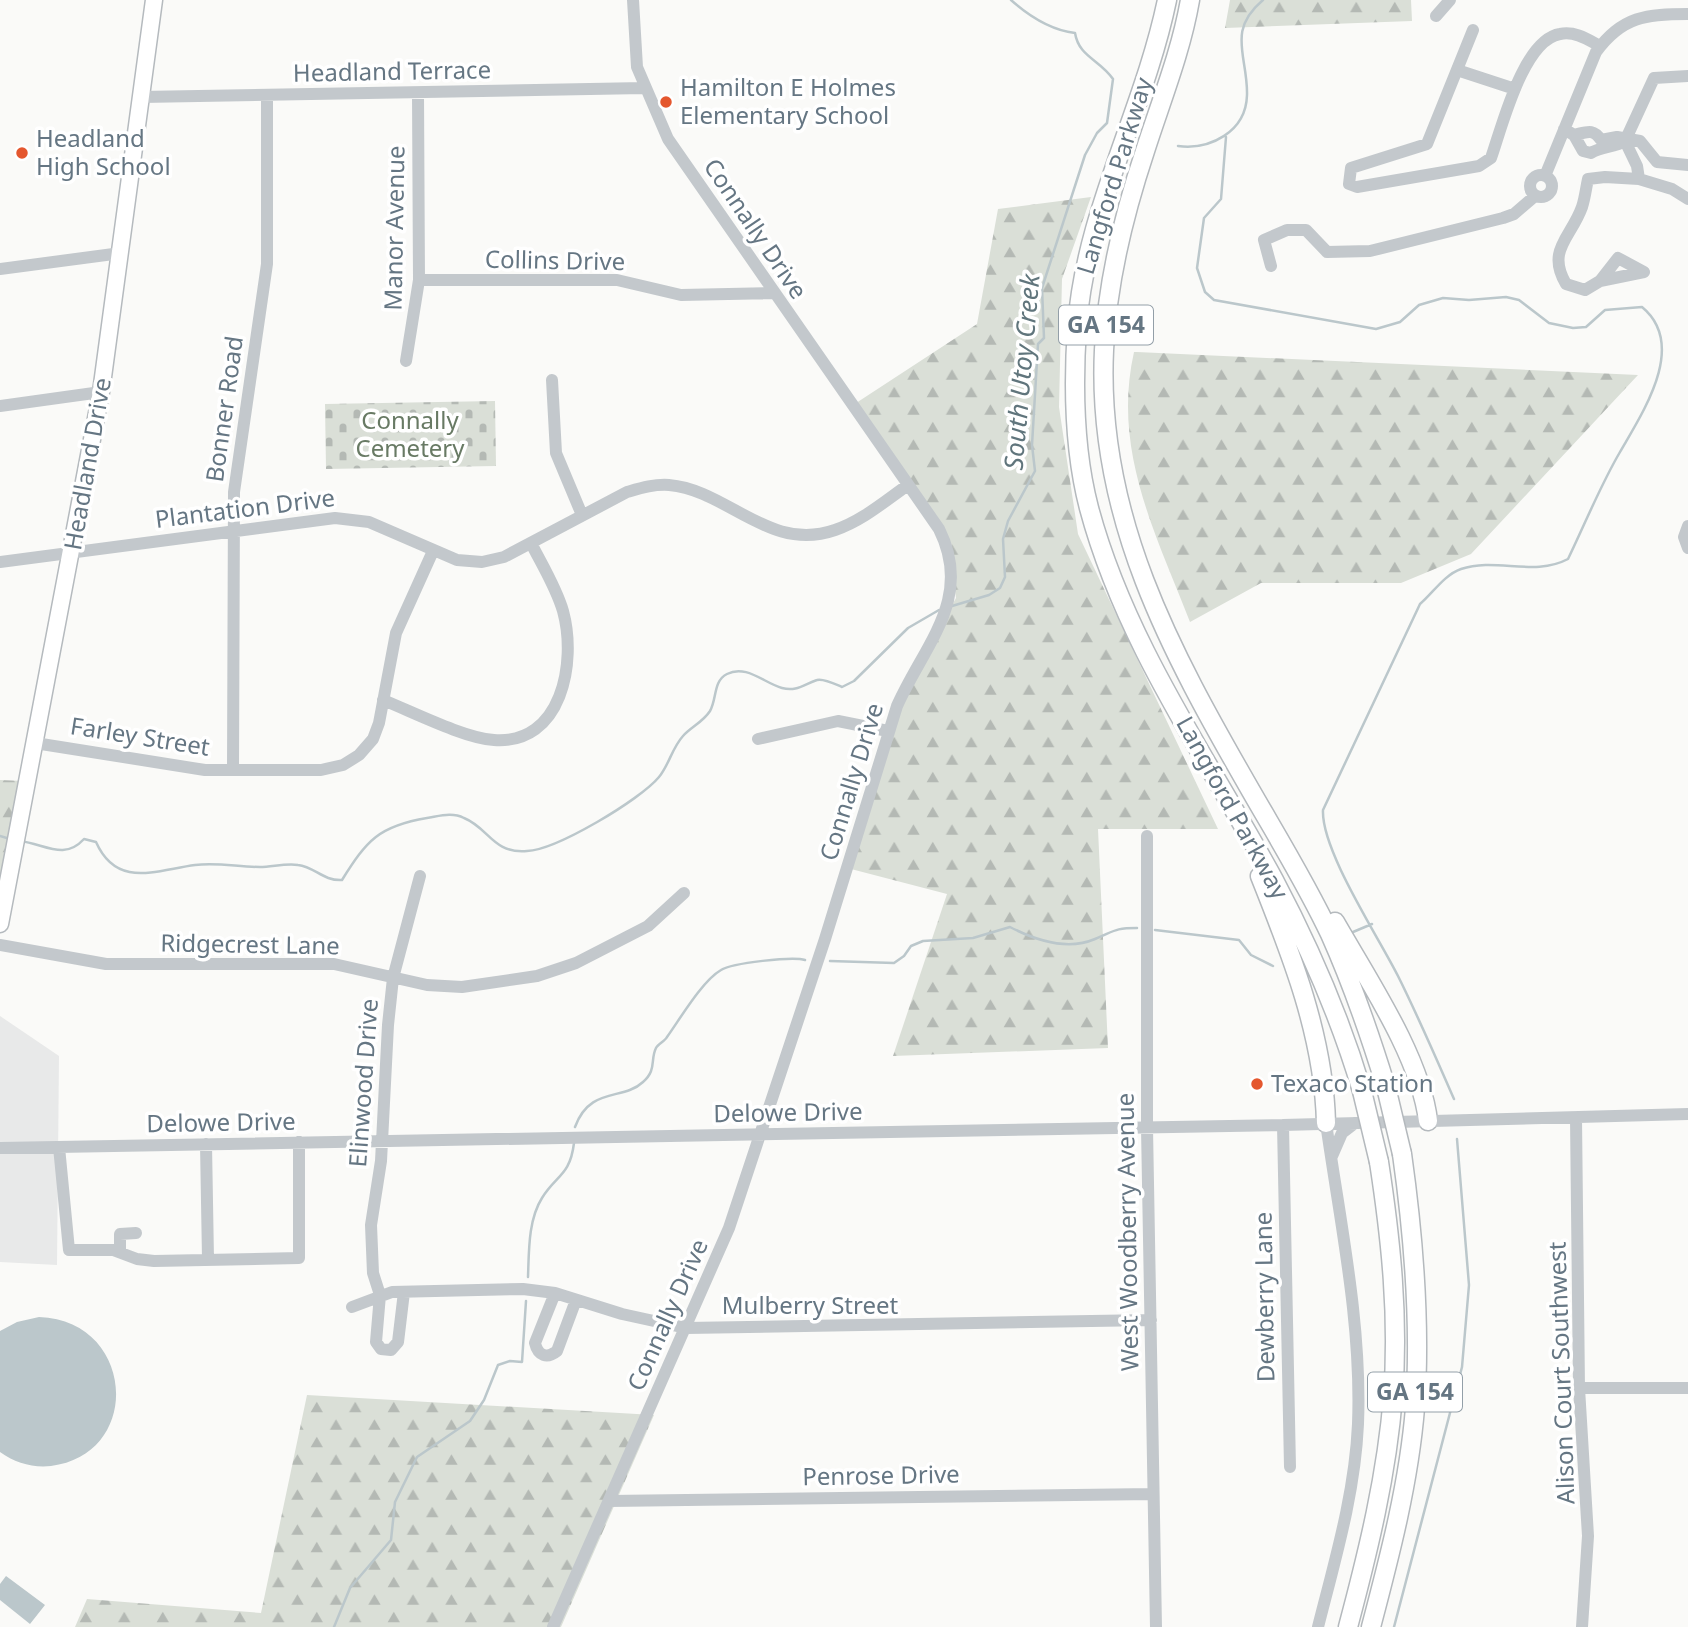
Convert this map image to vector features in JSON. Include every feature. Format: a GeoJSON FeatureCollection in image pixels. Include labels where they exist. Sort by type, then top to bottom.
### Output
{"type":"FeatureCollection","features":[{"type":"Feature","properties":{"kind":"highway","name":"Langford Parkway"},"geometry":{"type":"LineString","coordinates":[[1167,0],[1158,38],[1096,224],[1081,293],[1074,378],[1082,472],[1098,539],[1131,620],[1274,880],[1338,1015],[1362,1091],[1379,1162],[1394,1278],[1393,1395],[1374,1515],[1348,1627]]}},
{"type":"Feature","properties":{"kind":"highway","name":"Langford Parkway"},"geometry":{"type":"LineString","coordinates":[[1190,0],[1121,237],[1106,326],[1103,410],[1126,536],[1151,604],[1198,696],[1329,932],[1350,983],[1386,1087],[1402,1154],[1417,1292],[1415,1410],[1406,1477],[1371,1627]]}},
{"type":"Feature","properties":{"kind":"highway"},"geometry":{"type":"LineString","coordinates":[[1237,817],[1306,1000],[1325,1091],[1326,1123]]}},
{"type":"Feature","properties":{"kind":"highway"},"geometry":{"type":"LineString","coordinates":[[1278,837],[1328,909],[1376,992],[1418,1081],[1428,1121]]}},
{"type":"Feature","properties":{"kind":"main road","name":"Headland Drive"},"geometry":{"type":"LineString","coordinates":[[0,924],[73,552],[101,392],[154,0]]}},
{"type":"Feature","properties":{"kind":"street","name":"Connally Drive"},"geometry":{"type":"LineString","coordinates":[[553,1627],[729,1228],[833,914],[888,731],[911,673],[945,619],[951,594],[946,542],[668,139],[637,67],[633,0]]}},
{"type":"Feature","properties":{"kind":"street"},"geometry":{"type":"LineString","coordinates":[[1436,16],[1450,0]]}},
{"type":"Feature","properties":{"kind":"street"},"geometry":{"type":"LineString","coordinates":[[1271,266],[1264,240],[1287,230],[1306,230],[1327,252],[1370,251],[1503,218],[1514,214],[1535,196],[1545,197],[1552,191],[1552,183],[1545,176],[1574,135],[1600,46],[1614,31],[1640,16],[1688,14]]}},
{"type":"Feature","properties":{"kind":"street"},"geometry":{"type":"LineString","coordinates":[[1474,30],[1427,145],[1351,168],[1349,184],[1357,187],[1479,166],[1491,158],[1515,89],[1532,57],[1552,36],[1579,34],[1600,46]]}},
{"type":"Feature","properties":{"kind":"street"},"geometry":{"type":"LineString","coordinates":[[1457,69],[1515,89]]}},
{"type":"Feature","properties":{"kind":"street"},"geometry":{"type":"LineString","coordinates":[[1625,141],[1654,78],[1688,76]]}},
{"type":"Feature","properties":{"kind":"street","name":"Headland Terrace"},"geometry":{"type":"LineString","coordinates":[[141,97],[644,88]]}},
{"type":"Feature","properties":{"kind":"street","name":"Manor Avenue"},"geometry":{"type":"LineString","coordinates":[[406,361],[419,280],[418,94]]}},
{"type":"Feature","properties":{"kind":"street","name":"Bonner Road"},"geometry":{"type":"LineString","coordinates":[[233,771],[233,531],[237,454],[267,264],[267,95]]}},
{"type":"Feature","properties":{"kind":"street"},"geometry":{"type":"LineString","coordinates":[[1574,135],[1601,145],[1640,141],[1657,162],[1688,165]]}},
{"type":"Feature","properties":{"kind":"street"},"geometry":{"type":"LineString","coordinates":[[1625,141],[1637,166],[1639,179]]}},
{"type":"Feature","properties":{"kind":"street"},"geometry":{"type":"LineString","coordinates":[[1600,281],[1585,290],[1566,284],[1558,270],[1558,251],[1582,206],[1588,179],[1639,179],[1672,189],[1688,199]]}},
{"type":"Feature","properties":{"kind":"street"},"geometry":{"type":"LineString","coordinates":[[0,269],[121,253]]}},
{"type":"Feature","properties":{"kind":"street","name":"Collins Drive"},"geometry":{"type":"LineString","coordinates":[[419,280],[617,280],[681,295],[773,293]]}},
{"type":"Feature","properties":{"kind":"street"},"geometry":{"type":"LineString","coordinates":[[552,380],[556,453],[582,514]]}},
{"type":"Feature","properties":{"kind":"street"},"geometry":{"type":"LineString","coordinates":[[0,405],[101,392]]}},
{"type":"Feature","properties":{"kind":"street","name":"Plantation Drive"},"geometry":{"type":"LineString","coordinates":[[0,562],[351,518],[369,522],[457,560],[482,562],[504,557],[627,492],[668,485],[692,491],[772,530],[814,535],[852,523],[908,485]]}},
{"type":"Feature","properties":{"kind":"street"},"geometry":{"type":"LineString","coordinates":[[1688,526],[1684,537],[1688,548]]}},
{"type":"Feature","properties":{"kind":"street"},"geometry":{"type":"LineString","coordinates":[[383,700],[492,740],[522,737],[546,721],[562,691],[566,631],[557,594],[531,543]]}},
{"type":"Feature","properties":{"kind":"street","name":"Farley Street"},"geometry":{"type":"LineString","coordinates":[[35,743],[182,768],[233,771],[333,768],[359,755],[373,739],[396,633],[433,551]]}},
{"type":"Feature","properties":{"kind":"street"},"geometry":{"type":"LineString","coordinates":[[758,738],[838,720],[888,731]]}},
{"type":"Feature","properties":{"kind":"street","name":"West Woodberry Avenue"},"geometry":{"type":"LineString","coordinates":[[1147,836],[1147,1128],[1156,1627]]}},
{"type":"Feature","properties":{"kind":"street","name":"Elinwood Drive"},"geometry":{"type":"LineString","coordinates":[[404,1292],[398,1342],[386,1351],[376,1342],[380,1295],[373,1272],[371,1225],[383,1141],[393,978],[420,876]]}},
{"type":"Feature","properties":{"kind":"street","name":"Ridgecrest Lane"},"geometry":{"type":"LineString","coordinates":[[0,945],[106,964],[334,964],[393,978],[462,987],[537,976],[576,963],[648,926],[684,893]]}},
{"type":"Feature","properties":{"kind":"street","name":"Delowe Drive"},"geometry":{"type":"LineString","coordinates":[[0,1148],[1147,1128],[1688,1114]]}},
{"type":"Feature","properties":{"kind":"street","name":"Alison Court Southwest"},"geometry":{"type":"LineString","coordinates":[[1576,1118],[1579,1388],[1588,1536],[1581,1627]]}},
{"type":"Feature","properties":{"kind":"street"},"geometry":{"type":"LineString","coordinates":[[1318,1627],[1351,1492],[1358,1425],[1356,1345],[1326,1123]]}},
{"type":"Feature","properties":{"kind":"street"},"geometry":{"type":"LineString","coordinates":[[1331,1159],[1342,1133],[1356,1123]]}},
{"type":"Feature","properties":{"kind":"street","name":"Dewberry Lane"},"geometry":{"type":"LineString","coordinates":[[1283,1125],[1290,1468]]}},
{"type":"Feature","properties":{"kind":"street"},"geometry":{"type":"LineString","coordinates":[[113,1250],[137,1259],[299,1258],[299,1142]]}},
{"type":"Feature","properties":{"kind":"street"},"geometry":{"type":"LineString","coordinates":[[206,1144],[208,1259]]}},
{"type":"Feature","properties":{"kind":"street"},"geometry":{"type":"LineString","coordinates":[[59,1147],[69,1250],[120,1250],[120,1234],[136,1233]]}},
{"type":"Feature","properties":{"kind":"street","name":"Mulberry Street"},"geometry":{"type":"LineString","coordinates":[[352,1307],[380,1295],[404,1292],[523,1289],[555,1293],[686,1328],[1150,1320]]}},
{"type":"Feature","properties":{"kind":"street"},"geometry":{"type":"LineString","coordinates":[[555,1293],[535,1343],[537,1351],[543,1356],[551,1356],[557,1351],[576,1300]]}},
{"type":"Feature","properties":{"kind":"street"},"geometry":{"type":"LineString","coordinates":[[1579,1388],[1688,1388]]}},
{"type":"Feature","properties":{"kind":"street","name":"Penrose Drive"},"geometry":{"type":"LineString","coordinates":[[609,1501],[1153,1494]]}},
{"type":"Feature","properties":{"kind":"shaded area"},"geometry":{"type":"Polygon","coordinates":[[[0,1016],[59,1056],[57,1265],[0,1262],[0,1016]]]}},
{"type":"Feature","properties":{"kind":"shaded area"},"geometry":{"type":"Polygon","coordinates":[[[39,1317],[71,1324],[94,1340],[110,1362],[116,1388],[113,1414],[102,1438],[81,1456],[51,1466],[24,1464],[0,1452],[0,1331],[17,1322],[39,1317]]]}},
{"type":"Feature","properties":{"kind":"shaded area"},"geometry":{"type":"Polygon","coordinates":[[[6,1576],[45,1605],[30,1624],[0,1600],[0,1584],[6,1576]]]}},
{"type":"Feature","properties":{"kind":"green space"},"geometry":{"type":"Polygon","coordinates":[[[1230,0],[1411,0],[1412,21],[1225,28],[1230,0]]]}},
{"type":"Feature","properties":{"kind":"green space"},"geometry":{"type":"Polygon","coordinates":[[[1091,197],[1062,279],[1059,407],[1078,534],[1218,829],[1098,829],[1108,1048],[893,1056],[947,894],[851,869],[892,725],[924,655],[956,598],[948,541],[850,407],[977,324],[998,209],[1091,197]]]}},
{"type":"Feature","properties":{"kind":"green space"},"geometry":{"type":"Polygon","coordinates":[[[1134,352],[1638,375],[1471,554],[1401,583],[1261,583],[1190,622],[1151,523],[1133,457],[1129,388],[1134,352]]]}},
{"type":"Feature","properties":{"kind":"green space","name":"Connally Cemetery"},"geometry":{"type":"Polygon","coordinates":[[[495,401],[496,466],[326,469],[325,404],[495,401]]]}},
{"type":"Feature","properties":{"kind":"green space"},"geometry":{"type":"Polygon","coordinates":[[[0,780],[24,781],[0,903],[0,780]]]}},
{"type":"Feature","properties":{"kind":"green space"},"geometry":{"type":"Polygon","coordinates":[[[307,1395],[654,1415],[561,1627],[75,1627],[87,1599],[261,1613],[307,1395]]]}},
{"type":"Feature","properties":{"kind":"waterway"},"geometry":{"type":"LineString","coordinates":[[1011,0],[1041,21],[1057,29],[1075,33],[1085,53],[1108,72],[1113,79],[1107,123]]}},
{"type":"Feature","properties":{"kind":"waterway","name":"South Utoy Creek"},"geometry":{"type":"LineString","coordinates":[[1178,146],[1202,145],[1214,141],[1224,136],[1240,119],[1247,95],[1242,33],[1245,22],[1263,0]]}},
{"type":"Feature","properties":{"kind":"waterway","name":"South Utoy Creek"},"geometry":{"type":"LineString","coordinates":[[952,606],[989,595],[1000,588],[1005,577],[1003,539],[1008,521],[1035,471],[1032,445],[1038,344],[1044,338],[1042,288],[1085,155],[1097,133],[1107,123]]}},
{"type":"Feature","properties":{"kind":"waterway"},"geometry":{"type":"LineString","coordinates":[[1226,137],[1221,199],[1204,218],[1197,268],[1205,292],[1214,300],[1376,329],[1400,322],[1419,305],[1443,298],[1469,300],[1506,297],[1519,300],[1549,323],[1573,328],[1586,327],[1605,310],[1642,307],[1655,322],[1661,340],[1657,379],[1649,399],[1606,478],[1568,559],[1542,566],[1488,565],[1461,569],[1444,580],[1420,604],[1323,810],[1325,827],[1341,870],[1398,976],[1454,1099]]}},
{"type":"Feature","properties":{"kind":"waterway","name":"South Utoy Creek"},"geometry":{"type":"LineString","coordinates":[[20,841],[62,850],[77,846],[84,839],[96,842],[105,857],[115,866],[139,873],[203,864],[260,867],[293,865],[304,866],[335,880],[342,880],[359,855],[376,837],[397,825],[441,816],[455,815],[472,822],[506,849],[527,851],[540,848],[597,822],[649,787],[659,777],[683,736],[710,711],[719,681],[727,674],[741,671],[787,689],[820,680],[842,687],[854,681],[908,628],[939,610]]}},
{"type":"Feature","properties":{"kind":"waterway","name":"South Utoy Creek"},"geometry":{"type":"LineString","coordinates":[[0,836],[10,839]]}},
{"type":"Feature","properties":{"kind":"waterway"},"geometry":{"type":"LineString","coordinates":[[1353,932],[1372,924]]}},
{"type":"Feature","properties":{"kind":"waterway"},"geometry":{"type":"LineString","coordinates":[[830,961],[894,963],[904,956],[911,946],[923,941],[973,938],[1010,927],[1040,940],[1062,944],[1084,942],[1119,929],[1137,928]]}},
{"type":"Feature","properties":{"kind":"waterway"},"geometry":{"type":"LineString","coordinates":[[1155,930],[1239,940],[1251,955],[1273,966]]}},
{"type":"Feature","properties":{"kind":"waterway"},"geometry":{"type":"LineString","coordinates":[[575,1127],[589,1105],[607,1096],[635,1088],[647,1078],[657,1047],[714,975],[727,967],[737,965],[788,959],[805,960]]}},
{"type":"Feature","properties":{"kind":"waterway"},"geometry":{"type":"LineString","coordinates":[[1394,1627],[1462,1367],[1469,1285],[1457,1139]]}},
{"type":"Feature","properties":{"kind":"waterway"},"geometry":{"type":"LineString","coordinates":[[528,1277],[530,1236],[537,1207],[547,1190],[566,1169],[574,1143]]}},
{"type":"Feature","properties":{"kind":"waterway"},"geometry":{"type":"LineString","coordinates":[[334,1627],[350,1588],[391,1540],[395,1502],[417,1457],[470,1421],[484,1400],[498,1365],[510,1361],[522,1362],[526,1301]]}},
{"type":"Feature","properties":{"kind":"place","name":"Hamilton E Holmes Elementary School"},"geometry":{"type":"Point","coordinates":[666,102]}},
{"type":"Feature","properties":{"kind":"place","name":"Headland High School"},"geometry":{"type":"Point","coordinates":[22,153]}},
{"type":"Feature","properties":{"kind":"place","name":"Texaco Station"},"geometry":{"type":"Point","coordinates":[1257,1084]}}]}
